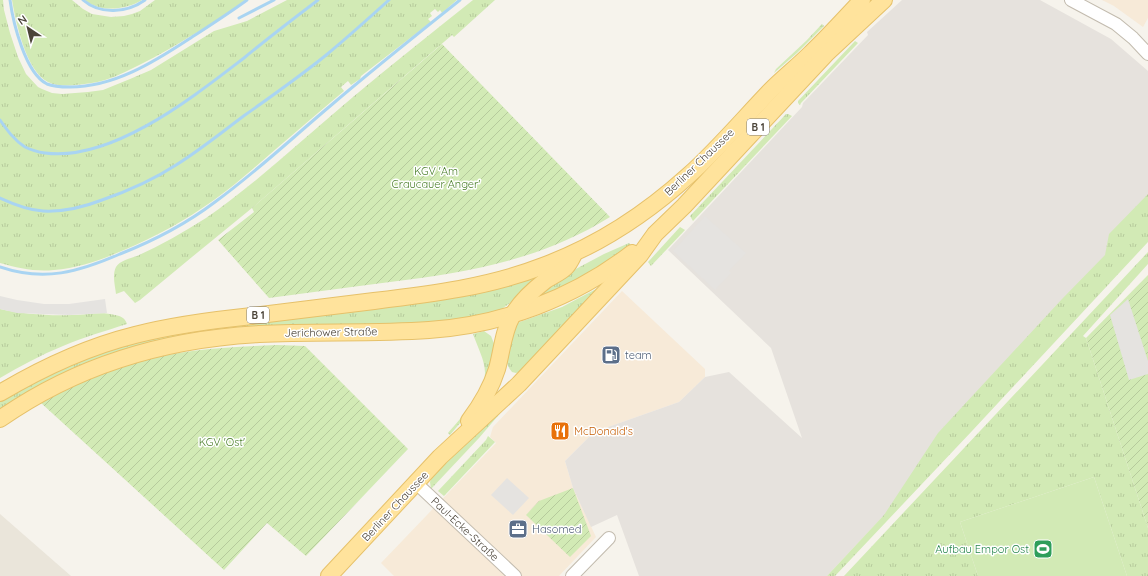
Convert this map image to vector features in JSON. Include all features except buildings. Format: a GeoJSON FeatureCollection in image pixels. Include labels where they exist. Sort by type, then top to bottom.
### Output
{"type":"FeatureCollection","features":[{"type":"Feature","properties":{"kind":"main road","name":"Berliner Chaussee"},"geometry":{"type":"LineString","coordinates":[[462,436],[468,422],[485,398],[496,370],[506,330],[513,314],[526,298],[539,285],[566,268],[576,252],[631,220],[677,185],[696,168],[773,88],[822,43],[862,0]]}},
{"type":"Feature","properties":{"kind":"main road","name":"Berliner Chaussee"},"geometry":{"type":"LineString","coordinates":[[329,576],[440,457],[519,384],[640,255],[655,234],[684,206],[826,54],[884,0]]}},
{"type":"Feature","properties":{"kind":"main road","name":"Jerichower Straße"},"geometry":{"type":"LineString","coordinates":[[0,419],[40,394],[85,372],[131,355],[179,343],[210,338],[253,334],[428,330],[479,323],[513,314],[555,299],[591,280],[620,262],[655,234]]}},
{"type":"Feature","properties":{"kind":"main road","name":"Jerichower Straße"},"geometry":{"type":"LineString","coordinates":[[0,393],[37,372],[74,355],[119,339],[151,331],[208,321],[452,290],[505,279],[544,266],[576,252]]}},
{"type":"Feature","properties":{"kind":"main road"},"geometry":{"type":"LineString","coordinates":[[496,370],[507,380],[519,384]]}},
{"type":"Feature","properties":{"kind":"street"},"geometry":{"type":"LineString","coordinates":[[1070,0],[1116,24],[1133,38],[1148,54]]}},
{"type":"Feature","properties":{"kind":"street","name":"Paul-Ecke-Straße"},"geometry":{"type":"LineString","coordinates":[[416,483],[515,576]]}},
{"type":"Feature","properties":{"kind":"street"},"geometry":{"type":"LineString","coordinates":[[572,576],[609,538]]}},
{"type":"Feature","properties":{"kind":"shaded area"},"geometry":{"type":"Polygon","coordinates":[[[902,0],[1040,0],[1111,39],[1148,71],[1148,234],[827,576],[639,576],[617,515],[591,527],[573,488],[565,461],[594,432],[679,402],[705,377],[729,372],[802,438],[771,348],[668,250],[802,107],[803,103],[868,35],[867,32],[902,0]]]}},
{"type":"Feature","properties":{"kind":"shaded area"},"geometry":{"type":"Polygon","coordinates":[[[1102,0],[1148,0],[1148,18],[1143,27],[1114,6],[1102,0]]]}},
{"type":"Feature","properties":{"kind":"shaded area"},"geometry":{"type":"Polygon","coordinates":[[[705,216],[746,253],[729,271],[731,273],[715,290],[673,251],[705,216]]]}},
{"type":"Feature","properties":{"kind":"shaded area"},"geometry":{"type":"Polygon","coordinates":[[[622,291],[705,369],[705,377],[679,402],[594,432],[565,461],[573,488],[596,537],[559,576],[394,576],[381,563],[496,443],[490,437],[493,427],[622,291]]]}},
{"type":"Feature","properties":{"kind":"shaded area"},"geometry":{"type":"Polygon","coordinates":[[[0,296],[44,304],[69,304],[105,299],[107,313],[69,315],[17,313],[0,309],[0,296]]]}},
{"type":"Feature","properties":{"kind":"shaded area"},"geometry":{"type":"Polygon","coordinates":[[[1128,299],[1148,361],[1148,374],[1129,380],[1110,315],[1128,299]]]}},
{"type":"Feature","properties":{"kind":"shaded area"},"geometry":{"type":"Polygon","coordinates":[[[507,478],[529,498],[513,515],[491,495],[507,478]]]}},
{"type":"Feature","properties":{"kind":"shaded area"},"geometry":{"type":"Polygon","coordinates":[[[0,514],[71,576],[0,576],[0,514]]]}},
{"type":"Feature","properties":{"kind":"green space"},"geometry":{"type":"Polygon","coordinates":[[[0,0],[3,0],[10,33],[18,57],[26,74],[38,87],[52,93],[62,94],[103,90],[130,79],[151,70],[214,31],[247,21],[287,0],[457,0],[442,13],[440,10],[438,12],[435,9],[430,13],[432,16],[428,19],[431,22],[361,76],[360,79],[351,85],[348,81],[341,87],[344,91],[239,180],[203,207],[159,234],[115,254],[63,269],[40,270],[27,269],[0,263],[0,0]]]}},
{"type":"Feature","properties":{"kind":"green space"},"geometry":{"type":"Polygon","coordinates":[[[12,0],[72,0],[92,14],[111,17],[124,16],[140,11],[155,0],[245,0],[222,17],[197,32],[160,54],[125,72],[98,82],[65,86],[48,82],[40,76],[34,68],[23,46],[12,0]]]}},
{"type":"Feature","properties":{"kind":"green space"},"geometry":{"type":"Polygon","coordinates":[[[85,0],[142,0],[125,7],[111,9],[98,7],[85,0]]]}},
{"type":"Feature","properties":{"kind":"green space"},"geometry":{"type":"Polygon","coordinates":[[[473,0],[495,0],[454,37],[452,35],[252,208],[140,300],[135,303],[124,291],[116,294],[114,273],[116,267],[120,263],[146,252],[206,218],[244,190],[368,85],[473,0]]]}},
{"type":"Feature","properties":{"kind":"green space"},"geometry":{"type":"Polygon","coordinates":[[[822,24],[824,26],[774,73],[776,69],[822,24]]]}},
{"type":"Feature","properties":{"kind":"green space"},"geometry":{"type":"Polygon","coordinates":[[[855,41],[858,43],[800,105],[798,101],[855,41]]]}},
{"type":"Feature","properties":{"kind":"green space","name":"KGV 'Am Craucauer Anger'"},"geometry":{"type":"Polygon","coordinates":[[[442,44],[610,217],[584,232],[558,244],[504,262],[448,274],[269,298],[218,240],[254,212],[252,208],[442,44]]]}},
{"type":"Feature","properties":{"kind":"green space"},"geometry":{"type":"Polygon","coordinates":[[[786,114],[792,116],[693,221],[690,216],[786,114]]]}},
{"type":"Feature","properties":{"kind":"green space"},"geometry":{"type":"Polygon","coordinates":[[[1148,194],[1148,242],[835,576],[827,576],[884,515],[938,433],[1062,299],[1105,255],[1109,234],[1148,194]]]}},
{"type":"Feature","properties":{"kind":"green space"},"geometry":{"type":"Polygon","coordinates":[[[680,227],[685,230],[651,266],[648,262],[680,227]]]}},
{"type":"Feature","properties":{"kind":"green space"},"geometry":{"type":"Polygon","coordinates":[[[629,243],[631,245],[628,249],[604,266],[537,300],[536,297],[557,279],[604,254],[629,243]]]}},
{"type":"Feature","properties":{"kind":"green space"},"geometry":{"type":"Polygon","coordinates":[[[1148,252],[1148,264],[1083,336],[1086,338],[1148,528],[1148,576],[1127,576],[1094,477],[960,522],[978,576],[844,576],[1148,252]]]}},
{"type":"Feature","properties":{"kind":"green space"},"geometry":{"type":"Polygon","coordinates":[[[546,271],[499,311],[450,322],[239,329],[0,411],[0,400],[59,367],[143,338],[546,271]]]}},
{"type":"Feature","properties":{"kind":"green space"},"geometry":{"type":"Polygon","coordinates":[[[1148,275],[1148,528],[1086,338],[1148,275]]]}},
{"type":"Feature","properties":{"kind":"green space"},"geometry":{"type":"Polygon","coordinates":[[[598,288],[520,372],[512,372],[506,360],[506,354],[517,323],[562,307],[598,288]]]}},
{"type":"Feature","properties":{"kind":"green space"},"geometry":{"type":"Polygon","coordinates":[[[0,309],[45,315],[110,314],[119,316],[125,320],[127,324],[55,349],[0,378],[0,309]]]}},
{"type":"Feature","properties":{"kind":"green space"},"geometry":{"type":"Polygon","coordinates":[[[484,331],[491,336],[495,346],[489,374],[466,416],[450,435],[448,433],[471,405],[484,380],[484,363],[473,334],[484,331]]]}},
{"type":"Feature","properties":{"kind":"green space","name":"KGV 'Ost'"},"geometry":{"type":"Polygon","coordinates":[[[277,345],[305,346],[408,449],[306,556],[267,523],[224,570],[41,403],[98,375],[151,358],[205,350],[277,345]]]}},
{"type":"Feature","properties":{"kind":"green space"},"geometry":{"type":"Polygon","coordinates":[[[515,396],[479,438],[431,489],[430,482],[432,477],[484,420],[515,396]]]}},
{"type":"Feature","properties":{"kind":"green space"},"geometry":{"type":"Polygon","coordinates":[[[488,436],[495,442],[444,496],[438,491],[486,440],[488,436]]]}},
{"type":"Feature","properties":{"kind":"green space","name":"Aufbau Empor Ost"},"geometry":{"type":"Polygon","coordinates":[[[1094,477],[1127,576],[978,576],[960,522],[1094,477]]]}},
{"type":"Feature","properties":{"kind":"green space"},"geometry":{"type":"Polygon","coordinates":[[[573,488],[591,536],[570,557],[526,515],[539,501],[573,488]]]}},
{"type":"Feature","properties":{"kind":"waterway"},"geometry":{"type":"LineString","coordinates":[[10,0],[21,46],[32,69],[39,78],[47,84],[70,87],[102,83],[133,72],[176,48],[247,0]]}},
{"type":"Feature","properties":{"kind":"waterway"},"geometry":{"type":"LineString","coordinates":[[83,0],[90,5],[105,10],[122,10],[130,8],[145,0]]}},
{"type":"Feature","properties":{"kind":"waterway"},"geometry":{"type":"LineString","coordinates":[[239,18],[274,0]]}},
{"type":"Feature","properties":{"kind":"waterway"},"geometry":{"type":"LineString","coordinates":[[0,120],[17,141],[25,147],[45,153],[71,153],[97,147],[124,137],[150,124],[201,91],[318,0]]}},
{"type":"Feature","properties":{"kind":"waterway"},"geometry":{"type":"LineString","coordinates":[[0,198],[37,210],[66,210],[95,203],[140,185],[194,153],[275,94],[325,56],[389,0]]}},
{"type":"Feature","properties":{"kind":"waterway"},"geometry":{"type":"LineString","coordinates":[[0,267],[32,274],[61,273],[76,270],[132,249],[181,225],[230,191],[361,80],[460,0]]}},
{"type":"Feature","properties":{"kind":"place","name":"team"},"geometry":{"type":"Point","coordinates":[611,355]}},
{"type":"Feature","properties":{"kind":"place","name":"McDonald's"},"geometry":{"type":"Point","coordinates":[560,431]}},
{"type":"Feature","properties":{"kind":"place","name":"Hasomed"},"geometry":{"type":"Point","coordinates":[518,529]}},
{"type":"Feature","properties":{"kind":"place","name":"Aufbau Empor Ost"},"geometry":{"type":"Point","coordinates":[1043,549]}}]}
